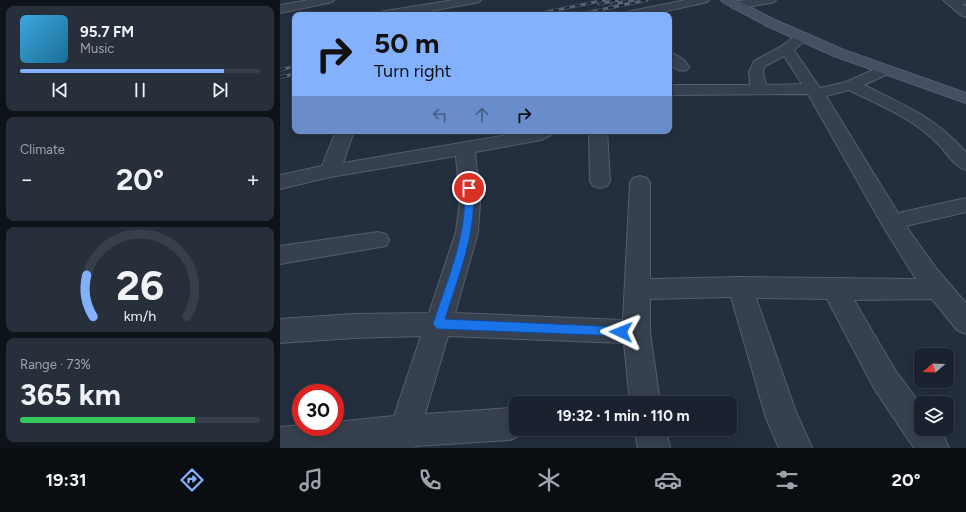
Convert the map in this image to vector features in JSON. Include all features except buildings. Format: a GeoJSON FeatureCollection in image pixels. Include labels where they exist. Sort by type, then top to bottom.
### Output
{"type":"FeatureCollection","features":[{"type":"Feature","properties":{"kind":"street"},"geometry":{"type":"LineString","coordinates":[[280,9],[328,0]]}},
{"type":"Feature","properties":{"kind":"street"},"geometry":{"type":"LineString","coordinates":[[403,12],[475,0]]}},
{"type":"Feature","properties":{"kind":"street"},"geometry":{"type":"LineString","coordinates":[[645,12],[703,0]]}},
{"type":"Feature","properties":{"kind":"street"},"geometry":{"type":"LineString","coordinates":[[731,2],[770,0]]}},
{"type":"Feature","properties":{"kind":"street"},"geometry":{"type":"LineString","coordinates":[[948,0],[966,1]]}},
{"type":"Feature","properties":{"kind":"street"},"geometry":{"type":"LineString","coordinates":[[948,0],[966,13]]}},
{"type":"Feature","properties":{"kind":"street"},"geometry":{"type":"LineString","coordinates":[[731,2],[802,37],[839,53],[966,98]]}},
{"type":"Feature","properties":{"kind":"street"},"geometry":{"type":"LineString","coordinates":[[759,89],[756,72],[759,64],[787,49],[802,37]]}},
{"type":"Feature","properties":{"kind":"street"},"geometry":{"type":"LineString","coordinates":[[787,49],[814,91],[892,222],[937,289],[966,322]]}},
{"type":"Feature","properties":{"kind":"street"},"geometry":{"type":"LineString","coordinates":[[672,58],[682,66]]}},
{"type":"Feature","properties":{"kind":"street"},"geometry":{"type":"LineString","coordinates":[[672,90],[759,89],[814,91],[852,85],[885,70]]}},
{"type":"Feature","properties":{"kind":"street"},"geometry":{"type":"LineString","coordinates":[[852,85],[930,127],[945,139],[966,164]]}},
{"type":"Feature","properties":{"kind":"street"},"geometry":{"type":"LineString","coordinates":[[330,171],[344,134]]}},
{"type":"Feature","properties":{"kind":"street"},"geometry":{"type":"LineString","coordinates":[[282,185],[330,171],[522,138],[535,134]]}},
{"type":"Feature","properties":{"kind":"street"},"geometry":{"type":"LineString","coordinates":[[598,134],[600,181]]}},
{"type":"Feature","properties":{"kind":"street"},"geometry":{"type":"LineString","coordinates":[[402,440],[463,247],[469,219],[470,201],[465,148]]}},
{"type":"Feature","properties":{"kind":"street"},"geometry":{"type":"LineString","coordinates":[[640,184],[636,332],[644,396]]}},
{"type":"Feature","properties":{"kind":"street"},"geometry":{"type":"LineString","coordinates":[[892,222],[966,206]]}},
{"type":"Feature","properties":{"kind":"street"},"geometry":{"type":"LineString","coordinates":[[280,255],[378,240]]}},
{"type":"Feature","properties":{"kind":"street"},"geometry":{"type":"LineString","coordinates":[[637,289],[740,287],[937,289]]}},
{"type":"Feature","properties":{"kind":"street"},"geometry":{"type":"LineString","coordinates":[[740,287],[782,418],[796,448]]}},
{"type":"Feature","properties":{"kind":"street"},"geometry":{"type":"LineString","coordinates":[[834,289],[885,380],[933,448]]}},
{"type":"Feature","properties":{"kind":"street"},"geometry":{"type":"LineString","coordinates":[[280,331],[353,326],[438,324],[636,332]]}},
{"type":"Feature","properties":{"kind":"street"},"geometry":{"type":"LineString","coordinates":[[280,443],[402,440],[509,424]]}},
{"type":"Feature","properties":{"kind":"street"},"geometry":{"type":"LineString","coordinates":[[651,436],[654,448]]}},
{"type":"Feature","properties":{"kind":"railway"},"geometry":{"type":"LineString","coordinates":[[547,12],[605,0]]}},
{"type":"Feature","properties":{"kind":"railway"},"geometry":{"type":"LineString","coordinates":[[599,4],[617,0]]}},
{"type":"Feature","properties":{"kind":"railway"},"geometry":{"type":"LineString","coordinates":[[612,4],[633,0]]}},
{"type":"Feature","properties":{"kind":"railway"},"geometry":{"type":"LineString","coordinates":[[590,12],[647,0]]}},
{"type":"Feature","properties":{"kind":"railway"},"geometry":{"type":"LineString","coordinates":[[280,70],[292,67]]}},
{"type":"Feature","properties":{"kind":"railway"},"geometry":{"type":"LineString","coordinates":[[280,77],[292,75]]}},
{"type":"Feature","properties":{"kind":"route"},"geometry":{"type":"LineString","coordinates":[[469,188],[470,201],[467,232],[438,324],[621,332]]}}]}
